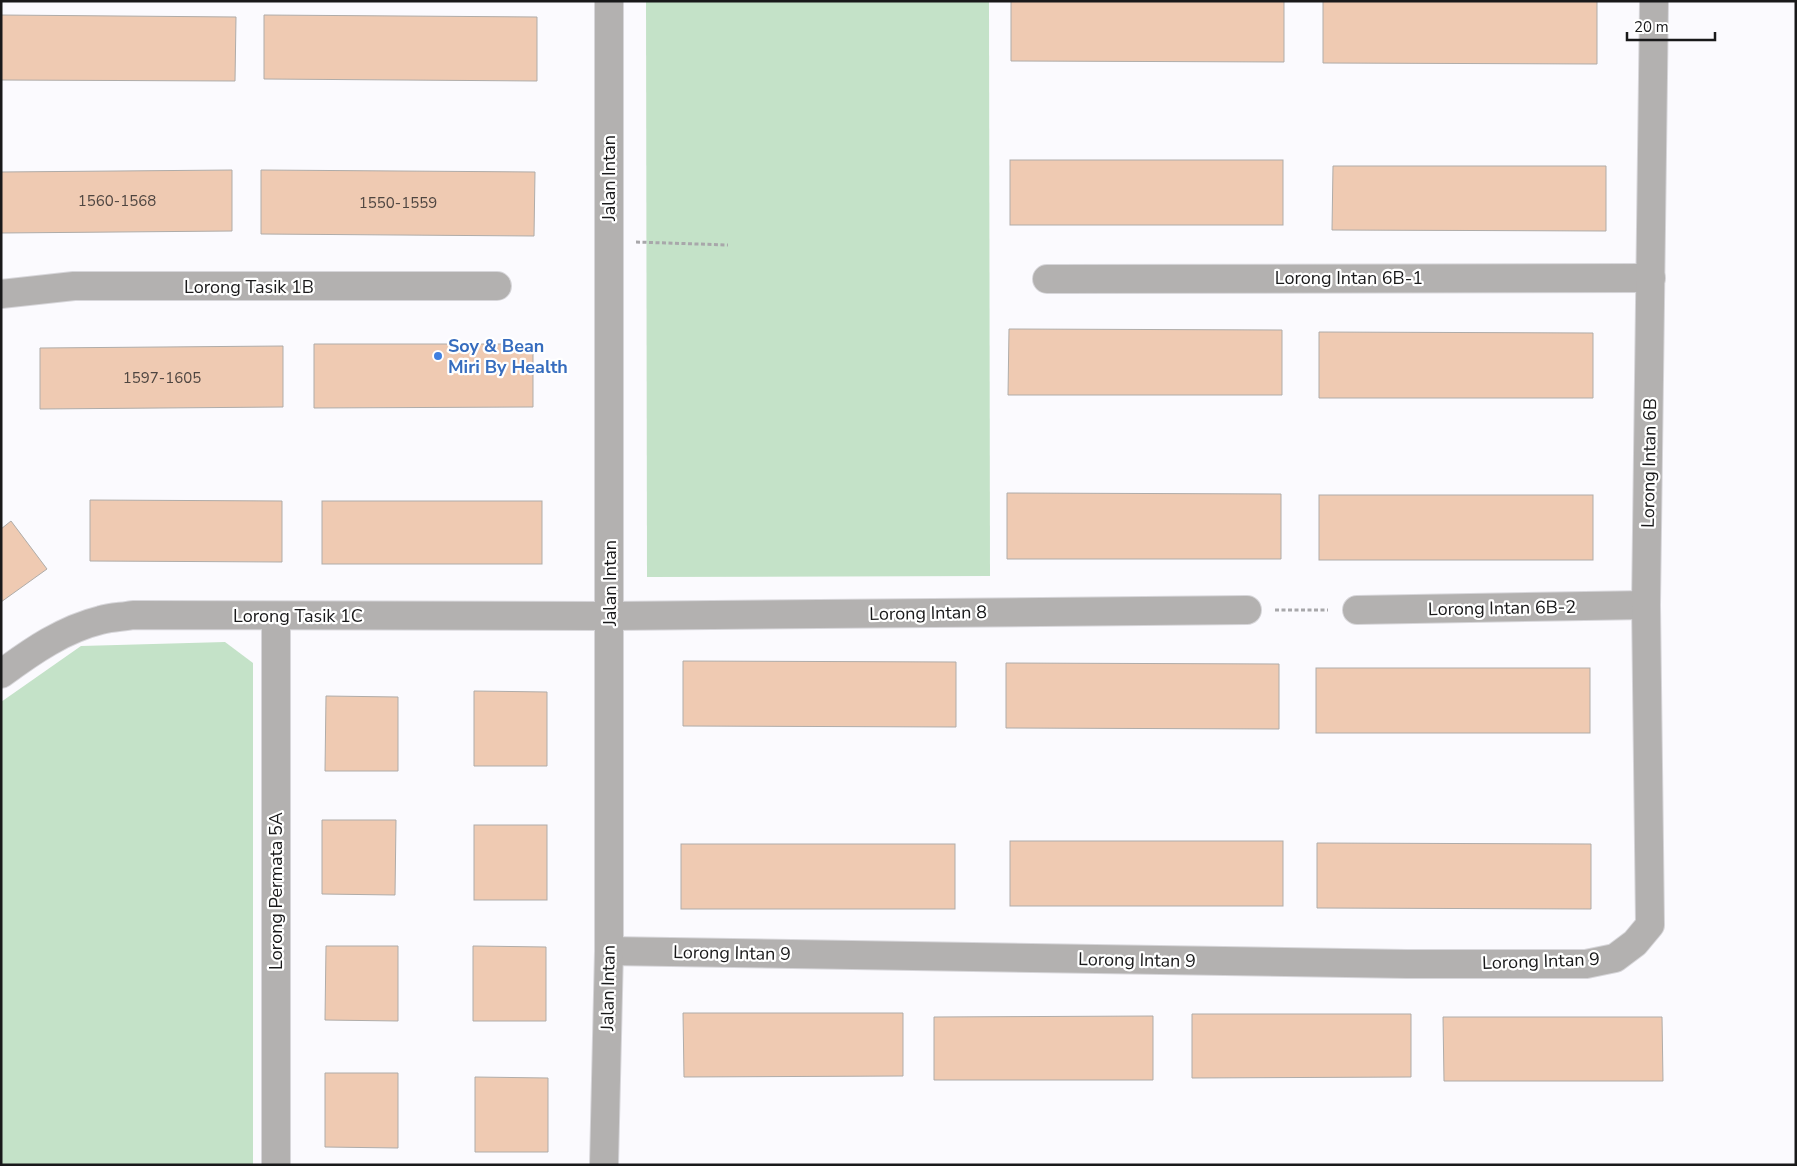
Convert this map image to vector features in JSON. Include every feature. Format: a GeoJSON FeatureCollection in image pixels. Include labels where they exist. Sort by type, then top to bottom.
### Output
{"type":"FeatureCollection","features":[{"type":"Feature","properties":{"kind":"street","name":"Jalan Intan"},"geometry":{"type":"LineString","coordinates":[[604,1165],[609,951],[609,1]]}},
{"type":"Feature","properties":{"kind":"street","name":"Lorong Intan 6B"},"geometry":{"type":"LineString","coordinates":[[1650,925],[1646,606],[1654,1]]}},
{"type":"Feature","properties":{"kind":"street","name":"Lorong Intan 6B-1"},"geometry":{"type":"LineString","coordinates":[[1047,279],[1651,278]]}},
{"type":"Feature","properties":{"kind":"street","name":"Lorong Tasik 1B"},"geometry":{"type":"LineString","coordinates":[[1,294],[74,286],[498,286]]}},
{"type":"Feature","properties":{"kind":"street","name":"Lorong Intan 6B-2"},"geometry":{"type":"LineString","coordinates":[[1357,610],[1646,606]]}},
{"type":"Feature","properties":{"kind":"street","name":"Lorong Intan 8"},"geometry":{"type":"LineString","coordinates":[[610,616],[1247,610]]}},
{"type":"Feature","properties":{"kind":"street","name":"Lorong Tasik 1C"},"geometry":{"type":"LineString","coordinates":[[1,674],[33,650],[75,628],[102,620],[133,615],[276,617],[610,616]]}},
{"type":"Feature","properties":{"kind":"street","name":"Lorong Permata 5A"},"geometry":{"type":"LineString","coordinates":[[276,617],[276,1165]]}},
{"type":"Feature","properties":{"kind":"street","name":"Lorong Intan 9"},"geometry":{"type":"LineString","coordinates":[[609,951],[1377,963],[1586,964],[1615,958],[1635,943],[1650,925]]}},
{"type":"Feature","properties":{"kind":"path"},"geometry":{"type":"LineString","coordinates":[[610,241],[728,245]]}},
{"type":"Feature","properties":{"kind":"path"},"geometry":{"type":"LineString","coordinates":[[1247,610],[1357,610]]}},
{"type":"Feature","properties":{"kind":"green space"},"geometry":{"type":"Polygon","coordinates":[[[646,1],[989,1],[990,576],[647,577],[646,1]]]}},
{"type":"Feature","properties":{"kind":"green space"},"geometry":{"type":"Polygon","coordinates":[[[225,642],[253,663],[253,1165],[1,1165],[1,702],[81,646],[225,642]]]}},
{"type":"Feature","properties":{"kind":"building"},"geometry":{"type":"Polygon","coordinates":[[[1011,1],[1284,1],[1284,62],[1011,61],[1011,1]]]}},
{"type":"Feature","properties":{"kind":"building"},"geometry":{"type":"Polygon","coordinates":[[[1323,1],[1597,1],[1597,64],[1323,63],[1323,1]]]}},
{"type":"Feature","properties":{"kind":"building"},"geometry":{"type":"Polygon","coordinates":[[[1,15],[236,17],[235,81],[1,80],[1,15]]]}},
{"type":"Feature","properties":{"kind":"building"},"geometry":{"type":"Polygon","coordinates":[[[264,15],[537,17],[537,81],[264,79],[264,15]]]}},
{"type":"Feature","properties":{"kind":"building"},"geometry":{"type":"Polygon","coordinates":[[[1010,160],[1283,160],[1283,225],[1010,225],[1010,160]]]}},
{"type":"Feature","properties":{"kind":"building"},"geometry":{"type":"Polygon","coordinates":[[[1333,166],[1606,166],[1606,231],[1332,230],[1333,166]]]}},
{"type":"Feature","properties":{"kind":"building"},"geometry":{"type":"Polygon","coordinates":[[[232,170],[232,231],[1,233],[1,172],[232,170]]]}},
{"type":"Feature","properties":{"kind":"building"},"geometry":{"type":"Polygon","coordinates":[[[261,170],[535,172],[534,236],[261,234],[261,170]]]}},
{"type":"Feature","properties":{"kind":"building"},"geometry":{"type":"Polygon","coordinates":[[[1009,329],[1282,330],[1282,395],[1008,395],[1009,329]]]}},
{"type":"Feature","properties":{"kind":"building"},"geometry":{"type":"Polygon","coordinates":[[[1319,332],[1593,333],[1593,398],[1319,398],[1319,332]]]}},
{"type":"Feature","properties":{"kind":"building"},"geometry":{"type":"Polygon","coordinates":[[[314,344],[533,344],[533,407],[314,408],[314,344]]]}},
{"type":"Feature","properties":{"kind":"building"},"geometry":{"type":"Polygon","coordinates":[[[283,346],[283,407],[40,409],[40,348],[283,346]]]}},
{"type":"Feature","properties":{"kind":"building"},"geometry":{"type":"Polygon","coordinates":[[[1007,493],[1281,494],[1281,559],[1007,559],[1007,493]]]}},
{"type":"Feature","properties":{"kind":"building"},"geometry":{"type":"Polygon","coordinates":[[[1319,495],[1593,495],[1593,560],[1319,560],[1319,495]]]}},
{"type":"Feature","properties":{"kind":"building"},"geometry":{"type":"Polygon","coordinates":[[[90,500],[282,501],[282,562],[90,561],[90,500]]]}},
{"type":"Feature","properties":{"kind":"building"},"geometry":{"type":"Polygon","coordinates":[[[322,501],[542,501],[542,564],[322,564],[322,501]]]}},
{"type":"Feature","properties":{"kind":"building"},"geometry":{"type":"Polygon","coordinates":[[[11,521],[47,569],[1,602],[1,529],[11,521]]]}},
{"type":"Feature","properties":{"kind":"building"},"geometry":{"type":"Polygon","coordinates":[[[683,661],[956,662],[956,727],[683,726],[683,661]]]}},
{"type":"Feature","properties":{"kind":"building"},"geometry":{"type":"Polygon","coordinates":[[[1006,663],[1279,664],[1279,729],[1006,728],[1006,663]]]}},
{"type":"Feature","properties":{"kind":"building"},"geometry":{"type":"Polygon","coordinates":[[[1316,668],[1590,668],[1590,733],[1316,733],[1316,668]]]}},
{"type":"Feature","properties":{"kind":"building"},"geometry":{"type":"Polygon","coordinates":[[[474,691],[547,692],[547,766],[474,766],[474,691]]]}},
{"type":"Feature","properties":{"kind":"building"},"geometry":{"type":"Polygon","coordinates":[[[326,696],[398,697],[398,771],[325,771],[326,696]]]}},
{"type":"Feature","properties":{"kind":"building"},"geometry":{"type":"Polygon","coordinates":[[[322,820],[396,820],[395,895],[322,894],[322,820]]]}},
{"type":"Feature","properties":{"kind":"building"},"geometry":{"type":"Polygon","coordinates":[[[474,825],[547,825],[547,900],[474,900],[474,825]]]}},
{"type":"Feature","properties":{"kind":"building"},"geometry":{"type":"Polygon","coordinates":[[[1010,841],[1283,841],[1283,906],[1010,906],[1010,841]]]}},
{"type":"Feature","properties":{"kind":"building"},"geometry":{"type":"Polygon","coordinates":[[[1317,843],[1591,844],[1591,909],[1317,908],[1317,843]]]}},
{"type":"Feature","properties":{"kind":"building"},"geometry":{"type":"Polygon","coordinates":[[[681,844],[955,844],[955,909],[681,909],[681,844]]]}},
{"type":"Feature","properties":{"kind":"building"},"geometry":{"type":"Polygon","coordinates":[[[326,946],[398,946],[398,1021],[325,1020],[326,946]]]}},
{"type":"Feature","properties":{"kind":"building"},"geometry":{"type":"Polygon","coordinates":[[[473,946],[546,947],[546,1021],[473,1021],[473,946]]]}},
{"type":"Feature","properties":{"kind":"building"},"geometry":{"type":"Polygon","coordinates":[[[683,1013],[903,1013],[903,1076],[684,1077],[683,1013]]]}},
{"type":"Feature","properties":{"kind":"building"},"geometry":{"type":"Polygon","coordinates":[[[1192,1014],[1411,1014],[1411,1077],[1192,1078],[1192,1014]]]}},
{"type":"Feature","properties":{"kind":"building"},"geometry":{"type":"Polygon","coordinates":[[[1153,1016],[1153,1080],[934,1080],[934,1017],[1153,1016]]]}},
{"type":"Feature","properties":{"kind":"building"},"geometry":{"type":"Polygon","coordinates":[[[1443,1017],[1662,1017],[1663,1081],[1444,1081],[1443,1017]]]}},
{"type":"Feature","properties":{"kind":"building"},"geometry":{"type":"Polygon","coordinates":[[[325,1073],[398,1073],[398,1148],[325,1147],[325,1073]]]}},
{"type":"Feature","properties":{"kind":"building"},"geometry":{"type":"Polygon","coordinates":[[[475,1077],[548,1078],[548,1152],[475,1152],[475,1077]]]}},
{"type":"Feature","properties":{"kind":"place","name":"Soy & Bean Miri By Health"},"geometry":{"type":"Point","coordinates":[438,356]}}]}
